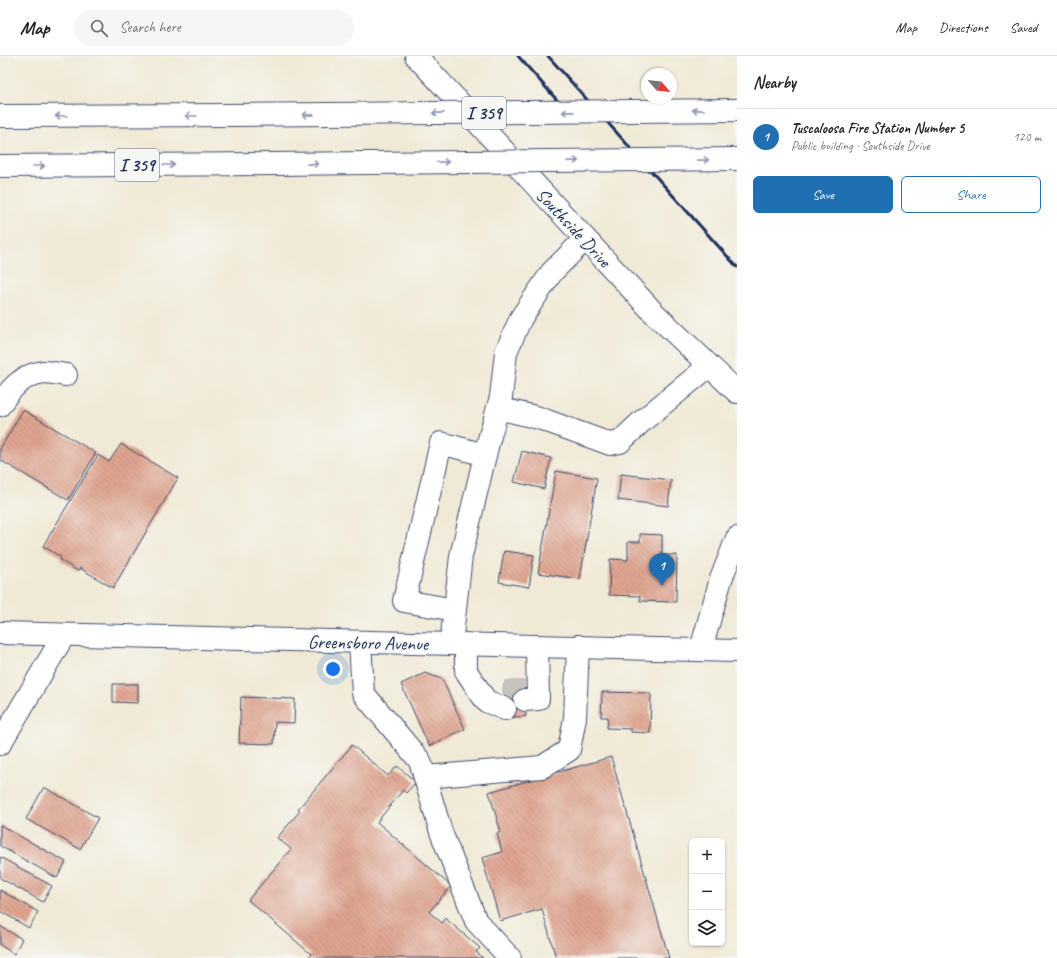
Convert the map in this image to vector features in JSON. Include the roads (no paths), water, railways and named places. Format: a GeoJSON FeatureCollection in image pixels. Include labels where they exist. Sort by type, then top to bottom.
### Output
{"type":"FeatureCollection","features":[{"type":"Feature","properties":{"kind":"main road","name":"Southside Drive"},"geometry":{"type":"LineString","coordinates":[[416,56],[654,313],[737,392]]}},
{"type":"Feature","properties":{"kind":"main road","name":"I 359"},"geometry":{"type":"LineString","coordinates":[[0,116],[737,110]]}},
{"type":"Feature","properties":{"kind":"main road","name":"I 359"},"geometry":{"type":"LineString","coordinates":[[0,166],[737,159]]}},
{"type":"Feature","properties":{"kind":"main road"},"geometry":{"type":"LineString","coordinates":[[537,646],[514,700],[466,671],[458,644],[455,610],[461,556],[485,455],[498,408],[506,352],[521,318],[552,272],[585,239]]}},
{"type":"Feature","properties":{"kind":"main road"},"geometry":{"type":"LineString","coordinates":[[498,408],[539,418],[610,444],[620,442],[641,422],[709,366]]}},
{"type":"Feature","properties":{"kind":"main road"},"geometry":{"type":"LineString","coordinates":[[0,405],[6,396],[22,379],[43,372],[66,375]]}},
{"type":"Feature","properties":{"kind":"main road"},"geometry":{"type":"LineString","coordinates":[[455,610],[404,602],[441,443],[485,455]]}},
{"type":"Feature","properties":{"kind":"main road"},"geometry":{"type":"LineString","coordinates":[[701,649],[721,578],[737,538]]}},
{"type":"Feature","properties":{"kind":"main road","name":"Greensboro Avenue"},"geometry":{"type":"LineString","coordinates":[[0,633],[737,650]]}},
{"type":"Feature","properties":{"kind":"main road"},"geometry":{"type":"LineString","coordinates":[[0,744],[64,635]]}},
{"type":"Feature","properties":{"kind":"main road"},"geometry":{"type":"LineString","coordinates":[[360,642],[363,693],[420,760],[440,832],[476,921],[510,958]]}},
{"type":"Feature","properties":{"kind":"main road"},"geometry":{"type":"LineString","coordinates":[[425,777],[542,767],[569,750],[575,718],[578,646]]}},
{"type":"Feature","properties":{"kind":"tunnel"},"geometry":{"type":"LineString","coordinates":[[504,691],[525,691]]}},
{"type":"Feature","properties":{"kind":"railway"},"geometry":{"type":"LineString","coordinates":[[518,56],[564,108]]}},
{"type":"Feature","properties":{"kind":"railway"},"geometry":{"type":"LineString","coordinates":[[548,56],[737,267]]}},
{"type":"Feature","properties":{"kind":"place","name":"Tuscaloosa Fire Station Number 5"},"geometry":{"type":"Point","coordinates":[662,586]}}]}
